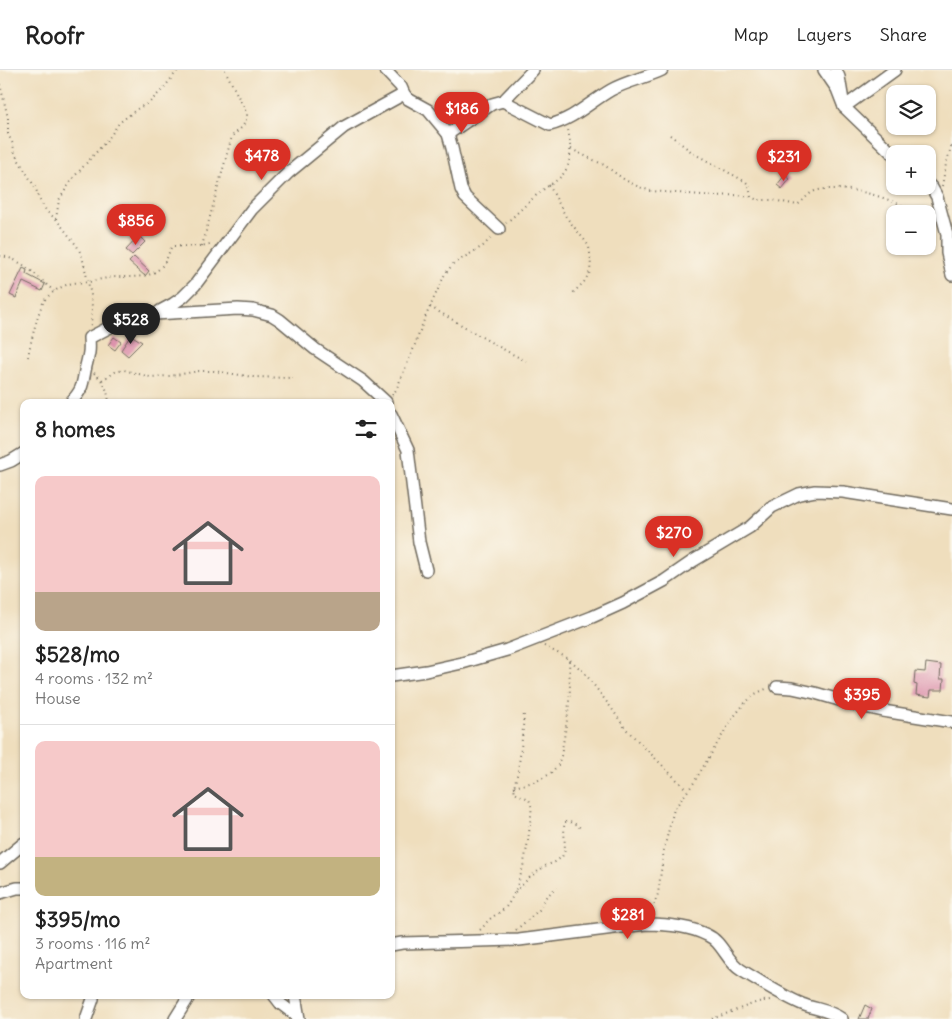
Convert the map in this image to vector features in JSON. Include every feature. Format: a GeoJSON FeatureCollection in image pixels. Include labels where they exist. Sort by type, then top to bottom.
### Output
{"type":"FeatureCollection","features":[{"type":"Feature","properties":{"kind":"street"},"geometry":{"type":"LineString","coordinates":[[385,70],[401,87],[408,99],[428,110],[448,134],[461,189],[465,197],[499,229]]}},
{"type":"Feature","properties":{"kind":"street"},"geometry":{"type":"LineString","coordinates":[[448,134],[492,104],[503,101],[533,70]]}},
{"type":"Feature","properties":{"kind":"street"},"geometry":{"type":"LineString","coordinates":[[503,101],[548,125],[567,120],[621,85],[662,70]]}},
{"type":"Feature","properties":{"kind":"street"},"geometry":{"type":"LineString","coordinates":[[824,70],[837,89],[844,106],[886,147]]}},
{"type":"Feature","properties":{"kind":"street"},"geometry":{"type":"LineString","coordinates":[[836,70],[844,106]]}},
{"type":"Feature","properties":{"kind":"street"},"geometry":{"type":"LineString","coordinates":[[844,106],[895,70]]}},
{"type":"Feature","properties":{"kind":"street"},"geometry":{"type":"LineString","coordinates":[[155,314],[178,300],[195,285],[252,209],[288,173],[344,127],[404,94]]}},
{"type":"Feature","properties":{"kind":"street"},"geometry":{"type":"LineString","coordinates":[[937,197],[947,234],[947,253],[952,275]]}},
{"type":"Feature","properties":{"kind":"street"},"geometry":{"type":"LineString","coordinates":[[74,399],[85,379],[90,351],[89,338],[114,325],[155,314],[238,309],[253,310],[272,315],[363,381],[383,399]]}},
{"type":"Feature","properties":{"kind":"street"},"geometry":{"type":"LineString","coordinates":[[395,422],[408,450],[419,542],[426,570]]}},
{"type":"Feature","properties":{"kind":"street"},"geometry":{"type":"LineString","coordinates":[[0,465],[20,455]]}},
{"type":"Feature","properties":{"kind":"street"},"geometry":{"type":"LineString","coordinates":[[395,675],[462,664],[507,650],[592,617],[664,581],[694,560],[750,527],[772,507],[799,494],[816,491],[843,492],[952,509]]}},
{"type":"Feature","properties":{"kind":"street"},"geometry":{"type":"LineString","coordinates":[[777,687],[815,693],[860,706],[952,722]]}},
{"type":"Feature","properties":{"kind":"street"},"geometry":{"type":"LineString","coordinates":[[0,862],[20,846]]}},
{"type":"Feature","properties":{"kind":"street"},"geometry":{"type":"LineString","coordinates":[[0,893],[20,888]]}},
{"type":"Feature","properties":{"kind":"street"},"geometry":{"type":"LineString","coordinates":[[395,944],[534,939],[646,924],[685,928],[713,938],[736,967],[782,994],[803,1004],[826,1010],[842,1019]]}},
{"type":"Feature","properties":{"kind":"street"},"geometry":{"type":"LineString","coordinates":[[86,1019],[92,999]]}},
{"type":"Feature","properties":{"kind":"street"},"geometry":{"type":"LineString","coordinates":[[176,1019],[188,999]]}},
{"type":"Feature","properties":{"kind":"street"},"geometry":{"type":"LineString","coordinates":[[277,999],[298,1018]]}},
{"type":"Feature","properties":{"kind":"street"},"geometry":{"type":"LineString","coordinates":[[296,999],[298,1018]]}},
{"type":"Feature","properties":{"kind":"path"},"geometry":{"type":"LineString","coordinates":[[56,219],[59,200],[77,172],[109,138],[119,123],[150,102],[178,70]]}},
{"type":"Feature","properties":{"kind":"path"},"geometry":{"type":"LineString","coordinates":[[202,246],[232,136],[239,130],[247,118],[247,114],[225,70]]}},
{"type":"Feature","properties":{"kind":"path"},"geometry":{"type":"LineString","coordinates":[[0,84],[8,118],[8,134],[15,154],[47,212],[56,219],[77,246],[82,256],[91,295],[92,307],[89,338]]}},
{"type":"Feature","properties":{"kind":"path"},"geometry":{"type":"LineString","coordinates":[[388,399],[396,390],[430,307],[448,269],[453,264],[484,246],[499,229],[544,189],[559,179],[568,167],[571,149],[567,120]]}},
{"type":"Feature","properties":{"kind":"path"},"geometry":{"type":"LineString","coordinates":[[670,135],[693,153],[746,182],[751,197]]}},
{"type":"Feature","properties":{"kind":"path"},"geometry":{"type":"LineString","coordinates":[[937,197],[942,185],[952,144]]}},
{"type":"Feature","properties":{"kind":"path"},"geometry":{"type":"LineString","coordinates":[[571,149],[604,165],[625,180],[651,191],[723,196],[738,195],[797,205],[814,191],[828,189],[852,190],[901,205]]}},
{"type":"Feature","properties":{"kind":"path"},"geometry":{"type":"LineString","coordinates":[[549,186],[566,216],[589,247],[590,272],[584,282],[573,293]]}},
{"type":"Feature","properties":{"kind":"path"},"geometry":{"type":"LineString","coordinates":[[28,357],[42,305],[54,291],[69,284],[106,278],[136,277],[153,273],[168,259],[172,246],[191,247],[215,243]]}},
{"type":"Feature","properties":{"kind":"path"},"geometry":{"type":"LineString","coordinates":[[0,256],[7,256],[19,262],[54,291]]}},
{"type":"Feature","properties":{"kind":"path"},"geometry":{"type":"LineString","coordinates":[[430,307],[503,350],[526,361]]}},
{"type":"Feature","properties":{"kind":"path"},"geometry":{"type":"LineString","coordinates":[[86,368],[102,380],[108,399]]}},
{"type":"Feature","properties":{"kind":"path"},"geometry":{"type":"LineString","coordinates":[[102,380],[114,372],[124,370],[150,378],[200,371],[214,371],[253,377],[293,378]]}},
{"type":"Feature","properties":{"kind":"path"},"geometry":{"type":"LineString","coordinates":[[530,641],[569,659],[584,672],[625,728],[688,791]]}},
{"type":"Feature","properties":{"kind":"path"},"geometry":{"type":"LineString","coordinates":[[514,787],[536,781],[550,774],[558,765],[562,756],[570,689],[569,659]]}},
{"type":"Feature","properties":{"kind":"path"},"geometry":{"type":"LineString","coordinates":[[646,924],[658,894],[664,850],[674,809],[688,791],[739,710],[756,694],[768,688],[777,687]]}},
{"type":"Feature","properties":{"kind":"path"},"geometry":{"type":"LineString","coordinates":[[463,941],[483,928],[490,919],[505,908],[513,894],[525,860],[532,810],[530,801],[524,796],[515,794],[514,787],[519,764],[524,712]]}},
{"type":"Feature","properties":{"kind":"path"},"geometry":{"type":"LineString","coordinates":[[513,894],[530,877],[562,857],[566,822],[575,824],[582,830]]}},
{"type":"Feature","properties":{"kind":"path"},"geometry":{"type":"LineString","coordinates":[[502,940],[515,932],[539,910],[546,897],[557,887]]}},
{"type":"Feature","properties":{"kind":"path"},"geometry":{"type":"LineString","coordinates":[[712,1019],[758,1002],[784,996],[782,994]]}},
{"type":"Feature","properties":{"kind":"building"},"geometry":{"type":"Polygon","coordinates":[[[785,175],[790,179],[782,189],[777,185],[785,175]]]}},
{"type":"Feature","properties":{"kind":"building"},"geometry":{"type":"Polygon","coordinates":[[[139,236],[145,242],[132,255],[126,250],[139,236]]]}},
{"type":"Feature","properties":{"kind":"building"},"geometry":{"type":"Polygon","coordinates":[[[134,257],[149,271],[145,276],[129,262],[134,257]]]}},
{"type":"Feature","properties":{"kind":"building"},"geometry":{"type":"Polygon","coordinates":[[[23,268],[27,270],[26,274],[45,284],[42,291],[23,282],[16,298],[10,295],[23,268]]]}},
{"type":"Feature","properties":{"kind":"building"},"geometry":{"type":"Polygon","coordinates":[[[131,335],[142,342],[128,356],[121,350],[131,335]]]}},
{"type":"Feature","properties":{"kind":"building"},"geometry":{"type":"Polygon","coordinates":[[[114,337],[121,342],[115,350],[108,345],[114,337]]]}},
{"type":"Feature","properties":{"kind":"building"},"geometry":{"type":"Polygon","coordinates":[[[926,663],[941,665],[940,679],[944,679],[943,690],[931,690],[930,697],[916,695],[917,685],[914,684],[915,671],[925,672],[926,663]]]}},
{"type":"Feature","properties":{"kind":"building"},"geometry":{"type":"Polygon","coordinates":[[[865,1005],[872,1009],[868,1019],[859,1019],[865,1005]]]}}]}
